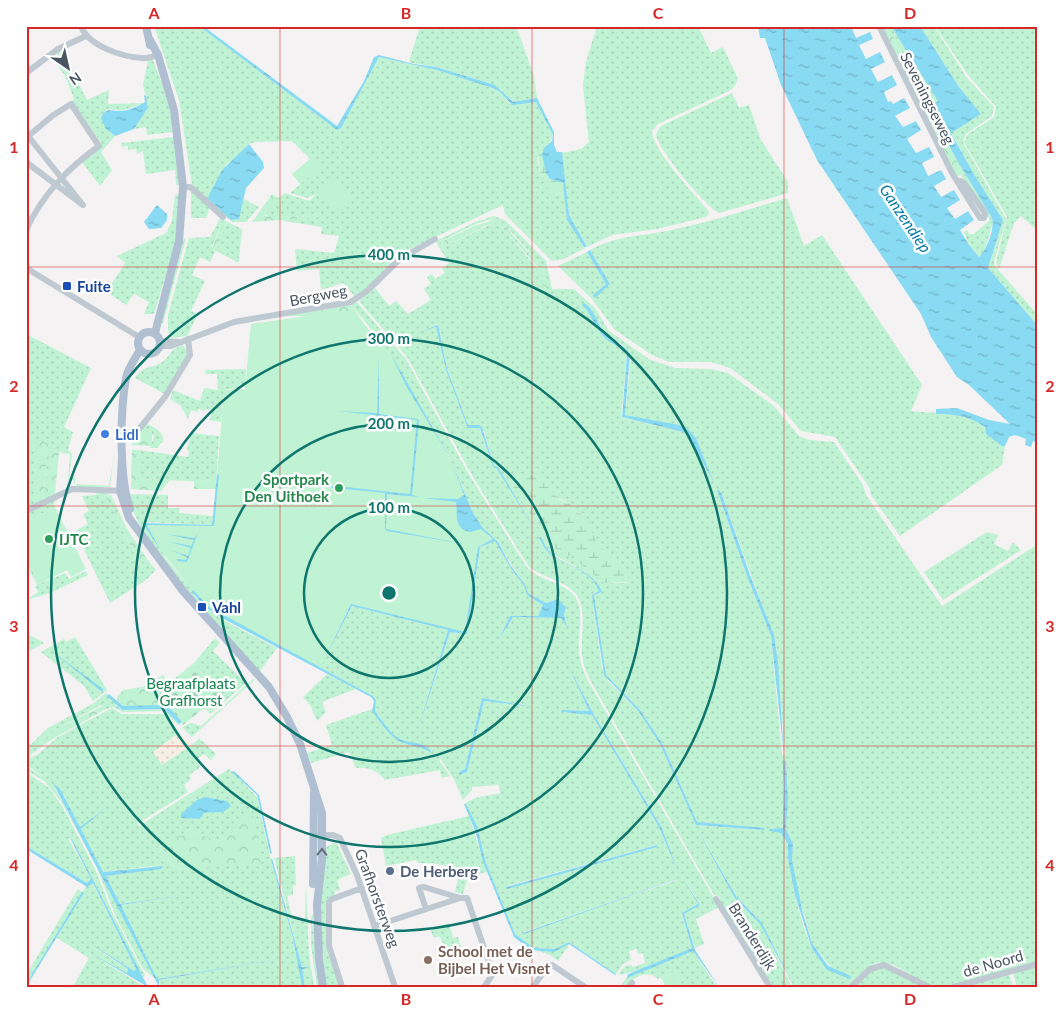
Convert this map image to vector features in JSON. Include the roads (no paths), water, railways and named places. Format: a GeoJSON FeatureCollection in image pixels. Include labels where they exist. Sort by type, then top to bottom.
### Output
{"type":"FeatureCollection","features":[{"type":"Feature","properties":{"kind":"main road"},"geometry":{"type":"LineString","coordinates":[[146,26],[174,110],[183,187],[179,241],[152,333]]}},
{"type":"Feature","properties":{"kind":"main road"},"geometry":{"type":"LineString","coordinates":[[143,352],[138,345],[139,338],[152,333]]}},
{"type":"Feature","properties":{"kind":"main road"},"geometry":{"type":"LineString","coordinates":[[143,352],[155,352],[160,343],[152,333]]}},
{"type":"Feature","properties":{"kind":"main road"},"geometry":{"type":"LineString","coordinates":[[143,352],[126,387],[122,439],[123,491],[133,523],[183,591],[269,687],[300,744],[320,802],[317,905],[319,958],[323,987]]}},
{"type":"Feature","properties":{"kind":"street"},"geometry":{"type":"LineString","coordinates":[[81,26],[86,36],[120,54],[142,58],[155,56]]}},
{"type":"Feature","properties":{"kind":"street","name":"Seveningseweg"},"geometry":{"type":"LineString","coordinates":[[879,26],[956,181],[980,218],[984,217],[966,184],[962,181],[956,181]]}},
{"type":"Feature","properties":{"kind":"street"},"geometry":{"type":"LineString","coordinates":[[26,73],[58,49],[86,36]]}},
{"type":"Feature","properties":{"kind":"street"},"geometry":{"type":"LineString","coordinates":[[26,162],[55,184],[83,205],[61,177],[27,137],[52,116],[71,104],[99,146],[61,177],[55,184],[26,230]]}},
{"type":"Feature","properties":{"kind":"street"},"geometry":{"type":"LineString","coordinates":[[183,187],[190,187],[223,217]]}},
{"type":"Feature","properties":{"kind":"street","name":"Bergweg"},"geometry":{"type":"LineString","coordinates":[[160,343],[168,347],[234,322],[351,302],[367,291],[400,260],[435,239]]}},
{"type":"Feature","properties":{"kind":"street"},"geometry":{"type":"LineString","coordinates":[[26,268],[139,338]]}},
{"type":"Feature","properties":{"kind":"street"},"geometry":{"type":"LineString","coordinates":[[122,439],[132,438],[165,397],[190,355],[188,339]]}},
{"type":"Feature","properties":{"kind":"street"},"geometry":{"type":"LineString","coordinates":[[26,511],[72,489],[123,491]]}},
{"type":"Feature","properties":{"kind":"street","name":"Grafhorsterweg"},"geometry":{"type":"LineString","coordinates":[[318,835],[337,836],[340,838],[362,888],[395,987]]}},
{"type":"Feature","properties":{"kind":"street"},"geometry":{"type":"LineString","coordinates":[[426,909],[419,888],[424,887],[460,898],[467,898],[493,974],[486,986]]}},
{"type":"Feature","properties":{"kind":"street"},"geometry":{"type":"LineString","coordinates":[[342,987],[329,946],[329,902],[332,899],[362,888]]}},
{"type":"Feature","properties":{"kind":"street"},"geometry":{"type":"LineString","coordinates":[[375,926],[460,898]]}},
{"type":"Feature","properties":{"kind":"street","name":"Branderdijk"},"geometry":{"type":"LineString","coordinates":[[716,899],[770,987]]}},
{"type":"Feature","properties":{"kind":"street","name":"de Noord"},"geometry":{"type":"LineString","coordinates":[[954,987],[1038,964]]}},
{"type":"Feature","properties":{"kind":"street"},"geometry":{"type":"LineString","coordinates":[[533,987],[547,967],[552,965],[585,987]]}},
{"type":"Feature","properties":{"kind":"street"},"geometry":{"type":"LineString","coordinates":[[851,987],[870,969],[884,965],[929,987]]}},
{"type":"Feature","properties":{"kind":"water"},"geometry":{"type":"Polygon","coordinates":[[[199,26],[203,26],[337,126],[364,81],[374,57],[379,55],[414,64],[436,67],[495,85],[513,102],[537,98],[554,132],[554,145],[557,152],[562,152],[569,215],[587,247],[584,247],[567,220],[563,183],[550,179],[546,173],[542,155],[544,148],[552,141],[553,135],[536,102],[512,105],[499,91],[492,88],[437,70],[379,57],[341,128],[337,130],[199,26]]]}},
{"type":"Feature","properties":{"kind":"water","name":"Ganzendiep"},"geometry":{"type":"Polygon","coordinates":[[[758,26],[851,26],[856,38],[870,32],[873,39],[859,45],[866,59],[880,52],[885,62],[871,69],[878,82],[892,75],[897,85],[884,92],[888,102],[891,101],[893,104],[904,98],[910,108],[895,116],[903,127],[916,121],[921,130],[907,139],[916,153],[929,147],[934,157],[922,163],[928,176],[941,170],[946,179],[934,186],[941,197],[954,190],[960,200],[947,208],[955,219],[968,211],[974,220],[960,230],[979,257],[990,239],[992,218],[955,157],[930,108],[938,101],[891,26],[920,26],[959,87],[981,114],[951,133],[1003,220],[988,268],[1038,326],[1038,443],[1033,441],[1031,447],[1025,445],[1026,439],[1015,435],[1009,437],[1005,446],[1002,446],[986,434],[985,427],[973,420],[956,415],[936,414],[936,409],[957,408],[989,420],[1010,424],[969,385],[957,377],[931,337],[921,314],[817,160],[781,85],[765,38],[760,38],[758,26]]]}},
{"type":"Feature","properties":{"kind":"water"},"geometry":{"type":"Polygon","coordinates":[[[144,95],[146,96],[148,108],[134,129],[115,136],[106,129],[101,118],[105,112],[110,110],[125,111],[137,106],[145,102],[144,95]]]}},
{"type":"Feature","properties":{"kind":"water"},"geometry":{"type":"Polygon","coordinates":[[[249,144],[263,162],[264,168],[246,188],[239,219],[231,220],[208,199],[222,170],[249,144]]]}},
{"type":"Feature","properties":{"kind":"water"},"geometry":{"type":"Polygon","coordinates":[[[157,205],[167,214],[167,220],[161,228],[149,229],[144,222],[157,205]]]}},
{"type":"Feature","properties":{"kind":"water"},"geometry":{"type":"Polygon","coordinates":[[[590,250],[610,284],[595,298],[593,295],[606,284],[587,252],[590,250]]]}},
{"type":"Feature","properties":{"kind":"water"},"geometry":{"type":"Polygon","coordinates":[[[584,303],[591,310],[607,336],[630,354],[625,415],[679,425],[689,430],[696,438],[715,485],[687,433],[622,417],[627,355],[602,334],[582,305],[584,303]]]}},
{"type":"Feature","properties":{"kind":"water"},"geometry":{"type":"Polygon","coordinates":[[[438,325],[447,369],[468,425],[479,425],[482,427],[494,466],[498,467],[536,532],[497,469],[493,467],[480,428],[468,428],[467,426],[446,370],[436,327],[416,333],[438,325]]]}},
{"type":"Feature","properties":{"kind":"water"},"geometry":{"type":"Polygon","coordinates":[[[391,354],[450,458],[406,386],[391,354]]]}},
{"type":"Feature","properties":{"kind":"water"},"geometry":{"type":"Polygon","coordinates":[[[379,357],[379,414],[418,419],[419,421],[412,495],[419,497],[387,494],[386,529],[470,545],[387,531],[385,529],[385,493],[286,483],[317,484],[410,494],[417,420],[338,411],[377,413],[379,357]]]}},
{"type":"Feature","properties":{"kind":"water"},"geometry":{"type":"Polygon","coordinates":[[[450,458],[472,511],[482,527],[498,542],[511,566],[525,585],[528,593],[546,603],[558,599],[566,607],[564,615],[567,627],[561,618],[513,617],[498,641],[510,616],[538,616],[543,605],[527,595],[524,586],[510,567],[495,541],[480,547],[467,634],[450,632],[416,736],[448,630],[352,606],[323,662],[351,604],[465,632],[478,547],[493,539],[481,529],[470,532],[461,528],[457,520],[456,502],[423,498],[458,499],[464,495],[450,458]]]}},
{"type":"Feature","properties":{"kind":"water"},"geometry":{"type":"Polygon","coordinates":[[[217,474],[219,475],[214,526],[147,525],[160,550],[143,523],[212,525],[217,474]]]}},
{"type":"Feature","properties":{"kind":"water"},"geometry":{"type":"Polygon","coordinates":[[[717,490],[722,495],[750,575],[774,635],[778,662],[784,756],[771,636],[747,576],[717,490]]]}},
{"type":"Feature","properties":{"kind":"water"},"geometry":{"type":"Polygon","coordinates":[[[198,533],[187,562],[177,561],[177,559],[186,560],[187,557],[170,550],[188,556],[191,548],[167,541],[191,546],[194,540],[165,534],[195,538],[198,533]]]}},
{"type":"Feature","properties":{"kind":"water"},"geometry":{"type":"Polygon","coordinates":[[[541,537],[545,546],[555,557],[562,561],[556,558],[550,554],[539,538],[541,537]]]}},
{"type":"Feature","properties":{"kind":"water"},"geometry":{"type":"Polygon","coordinates":[[[580,571],[592,577],[602,592],[594,595],[606,675],[640,710],[662,743],[697,822],[764,828],[764,830],[696,825],[660,744],[639,712],[604,675],[592,595],[599,591],[596,584],[580,571]]]}},
{"type":"Feature","properties":{"kind":"water"},"geometry":{"type":"Polygon","coordinates":[[[193,590],[209,607],[373,696],[376,700],[375,711],[391,732],[402,740],[426,746],[432,753],[399,741],[391,735],[372,711],[374,701],[371,697],[222,618],[205,607],[192,592],[193,590]]]}},
{"type":"Feature","properties":{"kind":"water"},"geometry":{"type":"Polygon","coordinates":[[[49,649],[103,689],[103,691],[101,691],[49,649]]]}},
{"type":"Feature","properties":{"kind":"water"},"geometry":{"type":"Polygon","coordinates":[[[568,665],[594,715],[662,828],[679,874],[659,827],[592,715],[561,712],[562,710],[589,711],[568,665]]]}},
{"type":"Feature","properties":{"kind":"water"},"geometry":{"type":"Polygon","coordinates":[[[109,694],[123,706],[167,705],[182,722],[179,724],[164,709],[122,710],[107,696],[109,694]]]}},
{"type":"Feature","properties":{"kind":"water"},"geometry":{"type":"Polygon","coordinates":[[[482,698],[534,707],[484,701],[467,772],[459,775],[459,772],[465,769],[482,698]]]}},
{"type":"Feature","properties":{"kind":"water"},"geometry":{"type":"Polygon","coordinates":[[[783,760],[786,761],[788,797],[786,829],[793,844],[792,860],[803,914],[812,943],[828,966],[851,976],[850,979],[827,970],[812,949],[795,895],[788,858],[788,844],[781,833],[769,831],[769,829],[783,828],[783,760]]]}},
{"type":"Feature","properties":{"kind":"water"},"geometry":{"type":"Polygon","coordinates":[[[234,771],[259,795],[272,854],[270,853],[257,795],[232,772],[234,771]]]}},
{"type":"Feature","properties":{"kind":"water"},"geometry":{"type":"Polygon","coordinates":[[[53,783],[60,789],[80,827],[106,808],[81,829],[103,872],[163,866],[161,869],[106,876],[120,904],[185,895],[121,905],[157,979],[285,958],[159,980],[159,987],[53,783]]]}},
{"type":"Feature","properties":{"kind":"water"},"geometry":{"type":"Polygon","coordinates":[[[205,797],[227,801],[231,806],[223,812],[204,813],[200,819],[181,818],[181,814],[197,800],[205,797]]]}},
{"type":"Feature","properties":{"kind":"water"},"geometry":{"type":"Polygon","coordinates":[[[464,804],[466,804],[477,826],[486,863],[515,934],[534,948],[555,949],[569,942],[615,975],[569,944],[554,952],[531,950],[514,937],[483,862],[476,833],[464,804]]]}},
{"type":"Feature","properties":{"kind":"water"},"geometry":{"type":"Polygon","coordinates":[[[698,830],[736,896],[762,923],[794,987],[760,924],[734,897],[698,830]]]}},
{"type":"Feature","properties":{"kind":"water"},"geometry":{"type":"Polygon","coordinates":[[[69,836],[148,987],[83,949],[127,973],[128,969],[88,942],[134,971],[136,969],[93,883],[87,887],[26,849],[26,846],[87,883],[91,879],[69,836]]]}},
{"type":"Feature","properties":{"kind":"water"},"geometry":{"type":"Polygon","coordinates":[[[657,845],[657,847],[507,889],[506,887],[657,845]]]}},
{"type":"Feature","properties":{"kind":"water"},"geometry":{"type":"Polygon","coordinates":[[[272,858],[302,967],[308,967],[302,970],[305,987],[302,987],[293,938],[272,858]]]}},
{"type":"Feature","properties":{"kind":"water"},"geometry":{"type":"Polygon","coordinates":[[[676,879],[524,934],[523,933],[676,879]]]}},
{"type":"Feature","properties":{"kind":"water"},"geometry":{"type":"Polygon","coordinates":[[[684,880],[700,905],[684,914],[695,950],[719,987],[693,951],[627,978],[628,974],[692,948],[682,913],[698,904],[684,880]]]}},
{"type":"Feature","properties":{"kind":"water"},"geometry":{"type":"Polygon","coordinates":[[[82,892],[84,893],[26,987],[26,984],[82,892]]]}},
{"type":"Feature","properties":{"kind":"place","name":"Fuite"},"geometry":{"type":"Point","coordinates":[67,286]}},
{"type":"Feature","properties":{"kind":"place","name":"Lidl"},"geometry":{"type":"Point","coordinates":[105,434]}},
{"type":"Feature","properties":{"kind":"place","name":"Sportpark Den Uithoek"},"geometry":{"type":"Point","coordinates":[339,488]}},
{"type":"Feature","properties":{"kind":"place","name":"IJTC"},"geometry":{"type":"Point","coordinates":[49,539]}},
{"type":"Feature","properties":{"kind":"place","name":"Vahl"},"geometry":{"type":"Point","coordinates":[202,607]}},
{"type":"Feature","properties":{"kind":"place","name":"De Herberg"},"geometry":{"type":"Point","coordinates":[390,871]}},
{"type":"Feature","properties":{"kind":"place","name":"School met de Bijbel Het Visnet"},"geometry":{"type":"Point","coordinates":[428,960]}},
{"type":"Feature","properties":{"kind":"park label","name":"Begraafplaats Grafhorst"},"geometry":{"type":"Point","coordinates":[191,692]}}]}
